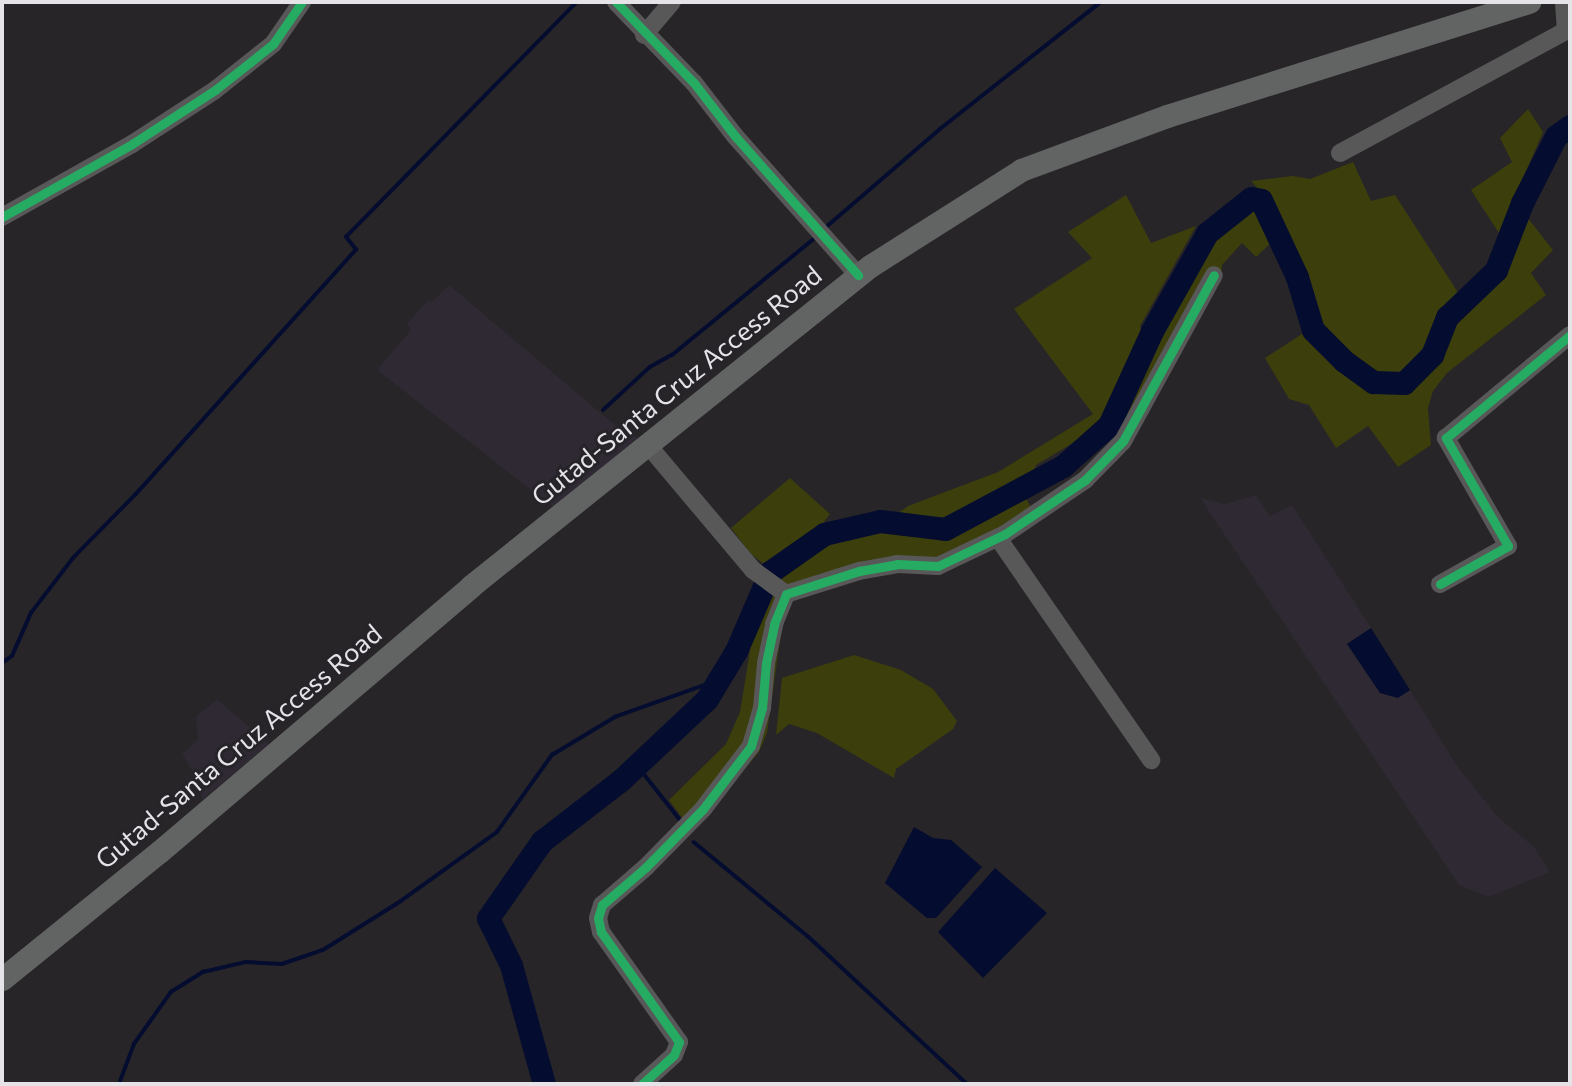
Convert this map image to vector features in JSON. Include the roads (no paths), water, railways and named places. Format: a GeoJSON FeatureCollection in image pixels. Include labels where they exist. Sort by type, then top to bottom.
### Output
{"type":"FeatureCollection","features":[{"type":"Feature","properties":{"kind":"main road","name":"Gutad-Santa Cruz Access Road"},"geometry":{"type":"LineString","coordinates":[[2,979],[159,852],[471,586],[858,275],[1021,170],[1167,117],[1529,2]]}},
{"type":"Feature","properties":{"kind":"street"},"geometry":{"type":"LineString","coordinates":[[2,218],[132,144],[215,90],[273,44],[302,2]]}},
{"type":"Feature","properties":{"kind":"street"},"geometry":{"type":"LineString","coordinates":[[616,2],[858,275]]}},
{"type":"Feature","properties":{"kind":"street"},"geometry":{"type":"LineString","coordinates":[[645,33],[672,2]]}},
{"type":"Feature","properties":{"kind":"street"},"geometry":{"type":"LineString","coordinates":[[1340,153],[1566,31],[1564,2]]}},
{"type":"Feature","properties":{"kind":"street"},"geometry":{"type":"LineString","coordinates":[[647,444],[753,570],[780,589],[897,564],[937,566],[998,538],[1085,480],[1112,455],[1134,422],[1214,275]]}},
{"type":"Feature","properties":{"kind":"street"},"geometry":{"type":"LineString","coordinates":[[1440,584],[1508,546],[1446,438],[1570,335]]}},
{"type":"Feature","properties":{"kind":"street"},"geometry":{"type":"LineString","coordinates":[[998,538],[1152,760]]}},
{"type":"Feature","properties":{"kind":"street"},"geometry":{"type":"LineString","coordinates":[[642,1084],[674,1055],[680,1042],[601,932],[597,918],[602,905],[646,867],[703,809],[751,746],[762,708],[766,663],[780,589]]}},
{"type":"Feature","properties":{"kind":"water"},"geometry":{"type":"Polygon","coordinates":[[[1371,628],[1410,690],[1398,698],[1380,693],[1347,644],[1371,628]]]}},
{"type":"Feature","properties":{"kind":"water"},"geometry":{"type":"Polygon","coordinates":[[[914,827],[933,838],[951,840],[982,867],[936,918],[927,918],[885,883],[914,827]]]}},
{"type":"Feature","properties":{"kind":"water"},"geometry":{"type":"Polygon","coordinates":[[[995,868],[1047,913],[983,978],[938,932],[995,868]]]}},
{"type":"Feature","properties":{"kind":"waterway"},"geometry":{"type":"LineString","coordinates":[[2,663],[12,656],[31,613],[73,558],[136,494],[356,250],[346,237],[577,2]]}},
{"type":"Feature","properties":{"kind":"waterway"},"geometry":{"type":"LineString","coordinates":[[825,228],[940,129],[1101,2]]}},
{"type":"Feature","properties":{"kind":"waterway"},"geometry":{"type":"LineString","coordinates":[[544,1084],[511,965],[488,918],[542,841],[621,780],[707,699],[736,651],[770,572],[824,534],[880,521],[945,529],[1063,466],[1109,425],[1152,331],[1207,233],[1251,198],[1261,200],[1297,277],[1313,330],[1344,361],[1373,382],[1404,383],[1432,355],[1447,317],[1496,270],[1522,203],[1556,136],[1570,126]]}},
{"type":"Feature","properties":{"kind":"waterway"},"geometry":{"type":"LineString","coordinates":[[603,410],[650,367],[672,355],[816,237]]}},
{"type":"Feature","properties":{"kind":"waterway"},"geometry":{"type":"LineString","coordinates":[[119,1084],[134,1044],[171,992],[203,972],[246,962],[282,964],[323,950],[401,901],[497,832],[552,755],[615,717],[710,683],[725,669]]}},
{"type":"Feature","properties":{"kind":"waterway"},"geometry":{"type":"LineString","coordinates":[[637,765],[681,821]]}},
{"type":"Feature","properties":{"kind":"waterway"},"geometry":{"type":"LineString","coordinates":[[694,842],[809,937],[967,1084]]}}]}
